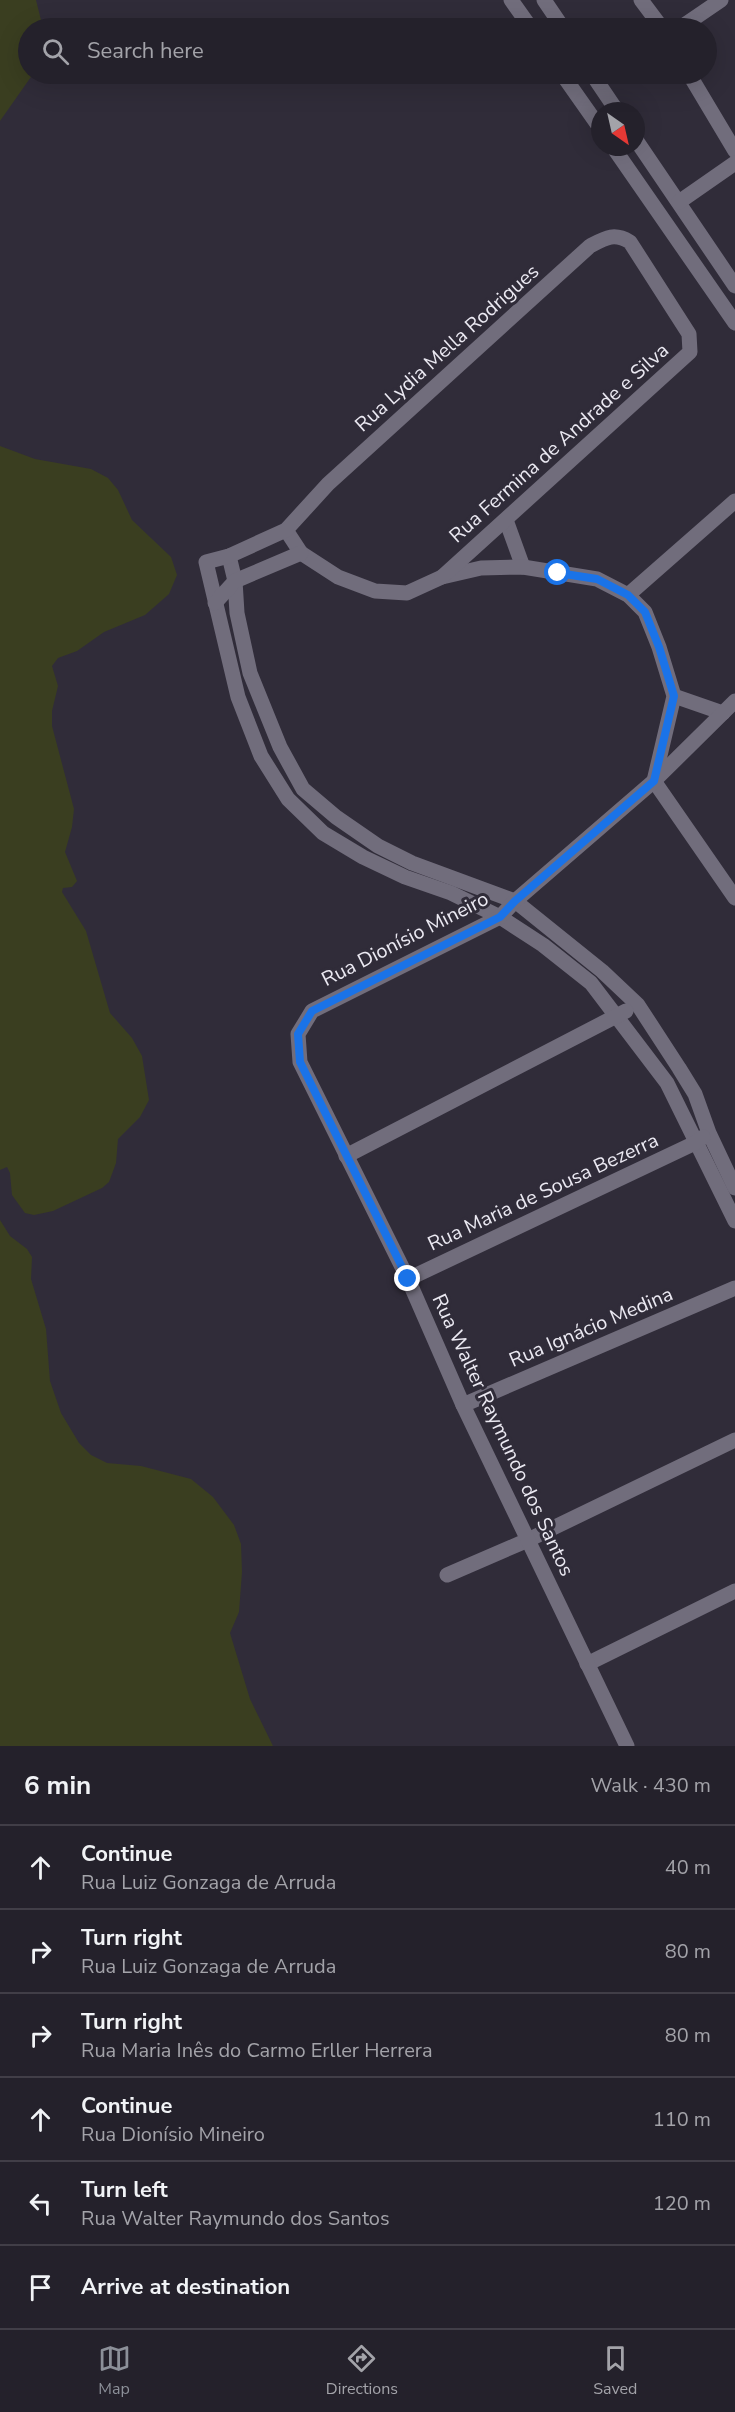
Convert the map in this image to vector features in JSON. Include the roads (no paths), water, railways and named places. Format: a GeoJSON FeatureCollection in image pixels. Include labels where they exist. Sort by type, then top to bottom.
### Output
{"type":"FeatureCollection","features":[{"type":"Feature","properties":{"kind":"street"},"geometry":{"type":"LineString","coordinates":[[512,0],[524,18]]}},
{"type":"Feature","properties":{"kind":"street"},"geometry":{"type":"LineString","coordinates":[[544,0],[556,18]]}},
{"type":"Feature","properties":{"kind":"street"},"geometry":{"type":"LineString","coordinates":[[642,0],[655,18]]}},
{"type":"Feature","properties":{"kind":"street"},"geometry":{"type":"LineString","coordinates":[[695,18],[721,0]]}},
{"type":"Feature","properties":{"kind":"street"},"geometry":{"type":"LineString","coordinates":[[569,84],[591,115]]}},
{"type":"Feature","properties":{"kind":"street"},"geometry":{"type":"LineString","coordinates":[[599,84],[611,102]]}},
{"type":"Feature","properties":{"kind":"street"},"geometry":{"type":"LineString","coordinates":[[695,84],[735,151]]}},
{"type":"Feature","properties":{"kind":"street"},"geometry":{"type":"LineString","coordinates":[[645,153],[735,286]]}},
{"type":"Feature","properties":{"kind":"street"},"geometry":{"type":"LineString","coordinates":[[619,156],[734,320]]}},
{"type":"Feature","properties":{"kind":"street"},"geometry":{"type":"LineString","coordinates":[[679,202],[735,164]]}},
{"type":"Feature","properties":{"kind":"street","name":"Rua Lydia Mella Rodrigues"},"geometry":{"type":"LineString","coordinates":[[215,603],[206,562],[229,556],[286,530],[328,484],[590,246],[607,237],[619,235],[630,242],[689,334]]}},
{"type":"Feature","properties":{"kind":"street","name":"Rua Fermina de Andrade e Silva"},"geometry":{"type":"LineString","coordinates":[[442,577],[690,352],[689,334]]}},
{"type":"Feature","properties":{"kind":"street"},"geometry":{"type":"LineString","coordinates":[[628,595],[735,501]]}},
{"type":"Feature","properties":{"kind":"street"},"geometry":{"type":"LineString","coordinates":[[506,520],[523,567]]}},
{"type":"Feature","properties":{"kind":"street"},"geometry":{"type":"LineString","coordinates":[[286,530],[301,554],[338,577],[375,591],[407,593],[442,577],[481,568],[523,567],[597,579],[628,595],[645,612],[659,647],[674,696],[654,781],[735,898]]}},
{"type":"Feature","properties":{"kind":"street"},"geometry":{"type":"LineString","coordinates":[[301,554],[235,581],[215,603],[238,697],[261,756],[288,799],[323,833],[363,857],[405,877],[450,893],[500,917],[543,945],[591,982],[667,1083],[735,1221]]}},
{"type":"Feature","properties":{"kind":"street"},"geometry":{"type":"LineString","coordinates":[[229,556],[235,581],[237,613],[250,673],[280,747],[303,789],[378,846],[412,863],[515,901],[602,971],[638,1005],[695,1094],[709,1133],[735,1188]]}},
{"type":"Feature","properties":{"kind":"street"},"geometry":{"type":"LineString","coordinates":[[674,696],[723,713]]}},
{"type":"Feature","properties":{"kind":"street","name":"Rua Dionísio Mineiro"},"geometry":{"type":"LineString","coordinates":[[312,1011],[500,917],[515,901],[654,781],[735,701]]}},
{"type":"Feature","properties":{"kind":"street"},"geometry":{"type":"LineString","coordinates":[[346,1156],[638,1005]]}},
{"type":"Feature","properties":{"kind":"street","name":"Rua Walter Raymundo dos Santos"},"geometry":{"type":"LineString","coordinates":[[312,1011],[298,1034],[300,1062],[408,1279],[463,1405],[627,1746]]}},
{"type":"Feature","properties":{"kind":"street","name":"Rua Maria de Sousa Bezerra"},"geometry":{"type":"LineString","coordinates":[[408,1279],[695,1143],[709,1133]]}},
{"type":"Feature","properties":{"kind":"street","name":"Rua Ignácio Medina"},"geometry":{"type":"LineString","coordinates":[[463,1405],[735,1288]]}},
{"type":"Feature","properties":{"kind":"street"},"geometry":{"type":"LineString","coordinates":[[447,1575],[528,1540],[735,1440]]}},
{"type":"Feature","properties":{"kind":"street"},"geometry":{"type":"LineString","coordinates":[[587,1664],[735,1591]]}}]}
